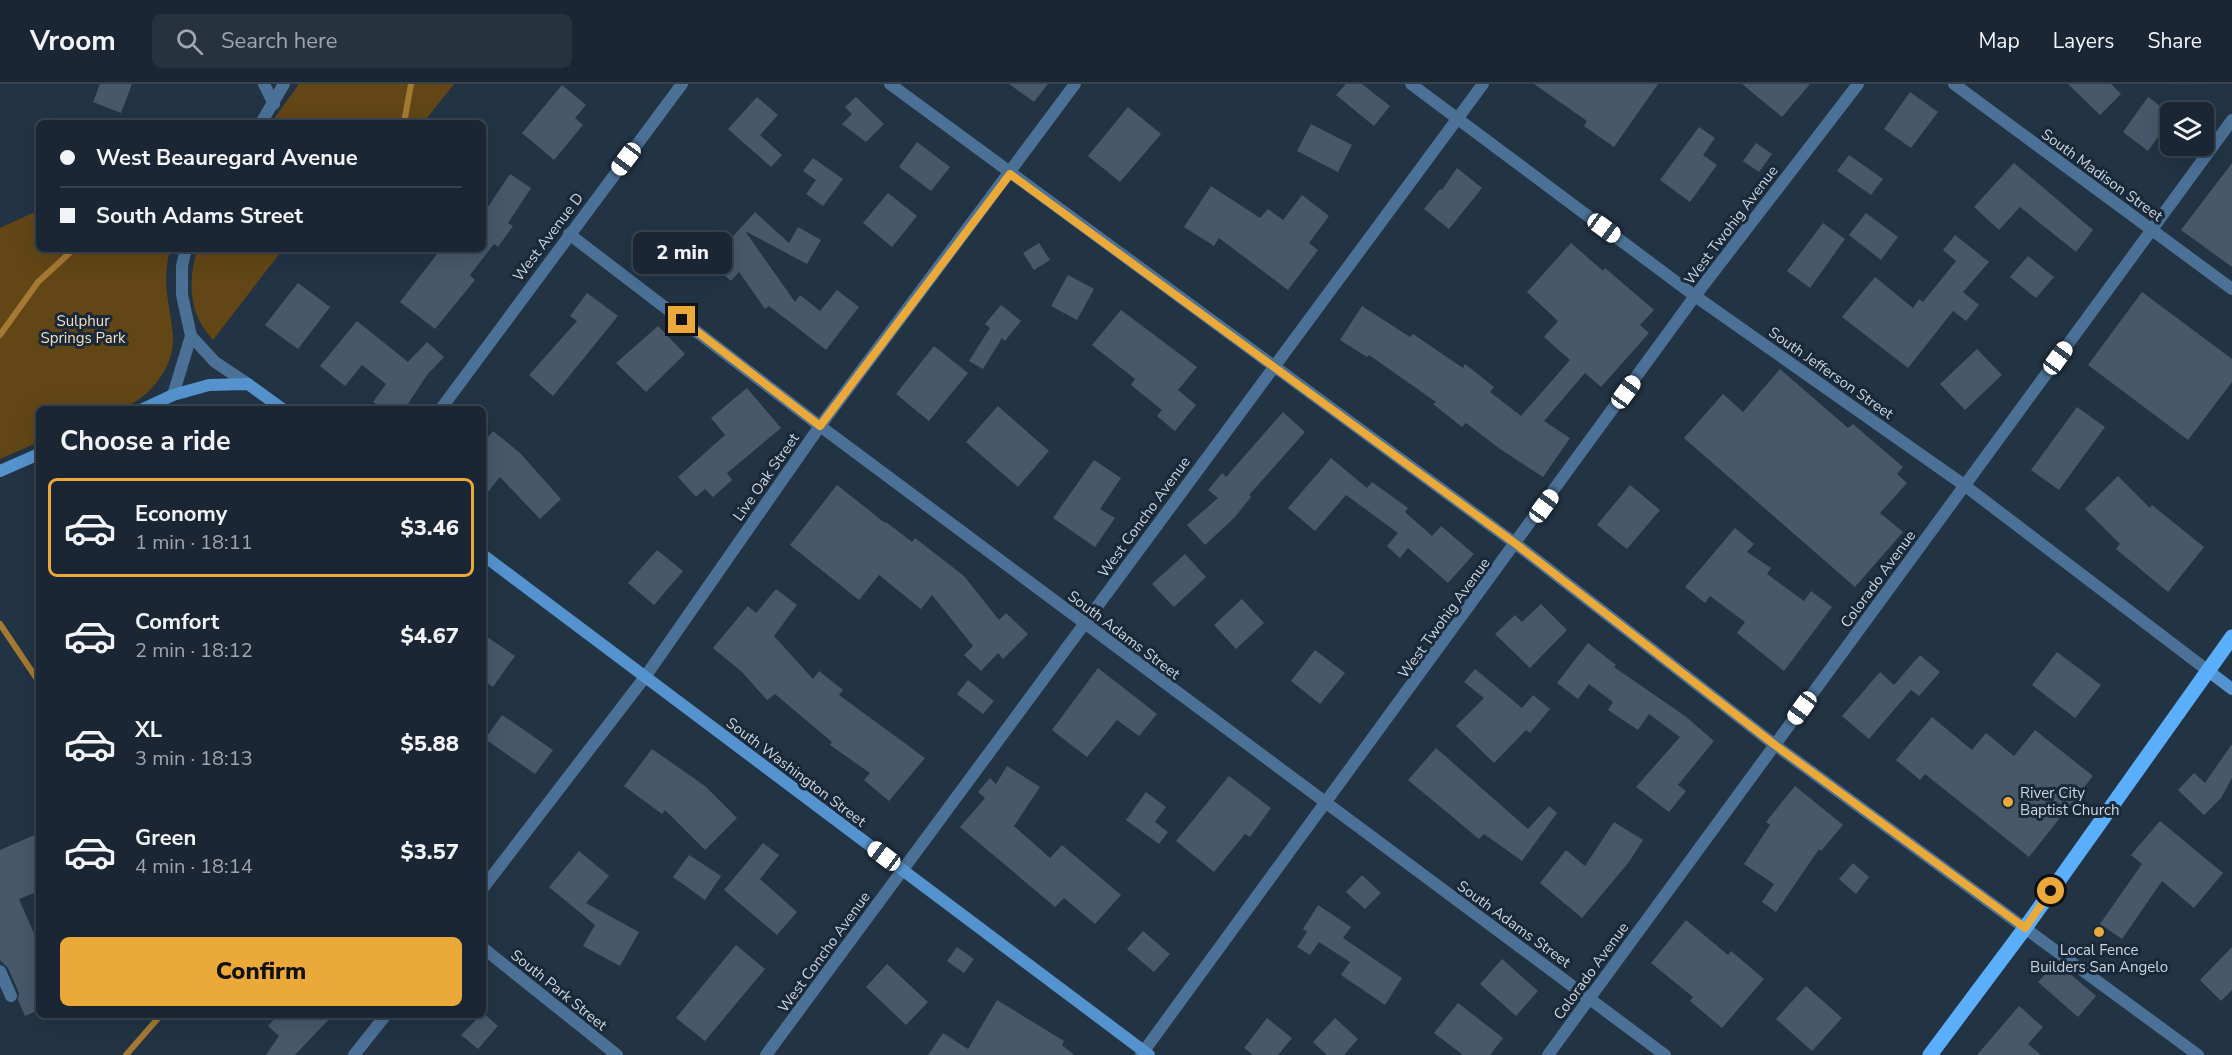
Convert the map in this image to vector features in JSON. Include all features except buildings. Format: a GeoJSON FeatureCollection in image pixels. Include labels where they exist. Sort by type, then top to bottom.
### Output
{"type":"FeatureCollection","features":[{"type":"Feature","properties":{"kind":"main road"},"geometry":{"type":"LineString","coordinates":[[1930,1055],[2025,928],[2232,637]]}},
{"type":"Feature","properties":{"kind":"street"},"geometry":{"type":"LineString","coordinates":[[264,84],[274,104]]}},
{"type":"Feature","properties":{"kind":"street"},"geometry":{"type":"LineString","coordinates":[[263,120],[284,84]]}},
{"type":"Feature","properties":{"kind":"street","name":"West Avenue D"},"geometry":{"type":"LineString","coordinates":[[443,406],[682,84]]}},
{"type":"Feature","properties":{"kind":"street"},"geometry":{"type":"LineString","coordinates":[[890,84],[1516,544],[1775,745],[2198,1055]]}},
{"type":"Feature","properties":{"kind":"street","name":"Live Oak Street"},"geometry":{"type":"LineString","coordinates":[[486,884],[645,677],[820,426],[1075,84]]}},
{"type":"Feature","properties":{"kind":"street","name":"South Jefferson Street"},"geometry":{"type":"LineString","coordinates":[[1411,84],[1695,296],[1964,485],[2232,689]]}},
{"type":"Feature","properties":{"kind":"street","name":"West Concho Avenue"},"geometry":{"type":"LineString","coordinates":[[766,1055],[1482,84]]}},
{"type":"Feature","properties":{"kind":"street","name":"West Twohig Avenue"},"geometry":{"type":"LineString","coordinates":[[1145,1054],[1695,296],[1858,84]]}},
{"type":"Feature","properties":{"kind":"street","name":"South Madison Street"},"geometry":{"type":"LineString","coordinates":[[1954,84],[2232,289]]}},
{"type":"Feature","properties":{"kind":"street","name":"Colorado Avenue"},"geometry":{"type":"LineString","coordinates":[[1548,1055],[2232,120]]}},
{"type":"Feature","properties":{"kind":"street","name":"South Adams Street"},"geometry":{"type":"LineString","coordinates":[[569,234],[1084,624],[1665,1055]]}},
{"type":"Feature","properties":{"kind":"street"},"geometry":{"type":"LineString","coordinates":[[185,252],[182,266],[182,295],[191,336],[215,363],[278,406]]}},
{"type":"Feature","properties":{"kind":"street"},"geometry":{"type":"LineString","coordinates":[[173,395],[191,336]]}},
{"type":"Feature","properties":{"kind":"street"},"geometry":{"type":"LineString","coordinates":[[150,406],[173,395],[209,385],[248,384]]}},
{"type":"Feature","properties":{"kind":"street"},"geometry":{"type":"LineString","coordinates":[[0,471],[36,455]]}},
{"type":"Feature","properties":{"kind":"street","name":"South Washington Street"},"geometry":{"type":"LineString","coordinates":[[486,557],[1145,1054]]}},
{"type":"Feature","properties":{"kind":"street","name":"South Park Street"},"geometry":{"type":"LineString","coordinates":[[486,950],[617,1055]]}},
{"type":"Feature","properties":{"kind":"street"},"geometry":{"type":"LineString","coordinates":[[0,971],[11,996]]}},
{"type":"Feature","properties":{"kind":"street"},"geometry":{"type":"LineString","coordinates":[[354,1055],[383,1018]]}},
{"type":"Feature","properties":{"kind":"green space"},"geometry":{"type":"Polygon","coordinates":[[[299,84],[454,84],[425,120],[273,120],[299,84]]]}},
{"type":"Feature","properties":{"kind":"green space","name":"Sulphur Springs Park"},"geometry":{"type":"Polygon","coordinates":[[[36,211],[36,252],[169,252],[166,284],[173,336],[169,360],[164,372],[147,393],[137,401],[127,406],[36,406],[36,443],[0,459],[0,228],[36,211]]]}},
{"type":"Feature","properties":{"kind":"green space"},"geometry":{"type":"Polygon","coordinates":[[[196,252],[281,252],[213,340],[199,319],[192,297],[196,252]]]}},
{"type":"Feature","properties":{"kind":"waterway"},"geometry":{"type":"LineString","coordinates":[[405,120],[411,84]]}},
{"type":"Feature","properties":{"kind":"waterway"},"geometry":{"type":"LineString","coordinates":[[0,335],[38,282],[71,252]]}},
{"type":"Feature","properties":{"kind":"waterway"},"geometry":{"type":"LineString","coordinates":[[0,624],[36,678]]}},
{"type":"Feature","properties":{"kind":"waterway"},"geometry":{"type":"LineString","coordinates":[[126,1055],[158,1018]]}},
{"type":"Feature","properties":{"kind":"place","name":"River City Baptist Church"},"geometry":{"type":"Point","coordinates":[2008,802]}},
{"type":"Feature","properties":{"kind":"place","name":"Local Fence Builders San Angelo"},"geometry":{"type":"Point","coordinates":[2099,932]}},
{"type":"Feature","properties":{"kind":"route"},"geometry":{"type":"LineString","coordinates":[[682,320],[820,426],[1010,174],[1516,544],[1775,745],[2025,928],[2051,891]]}}]}
